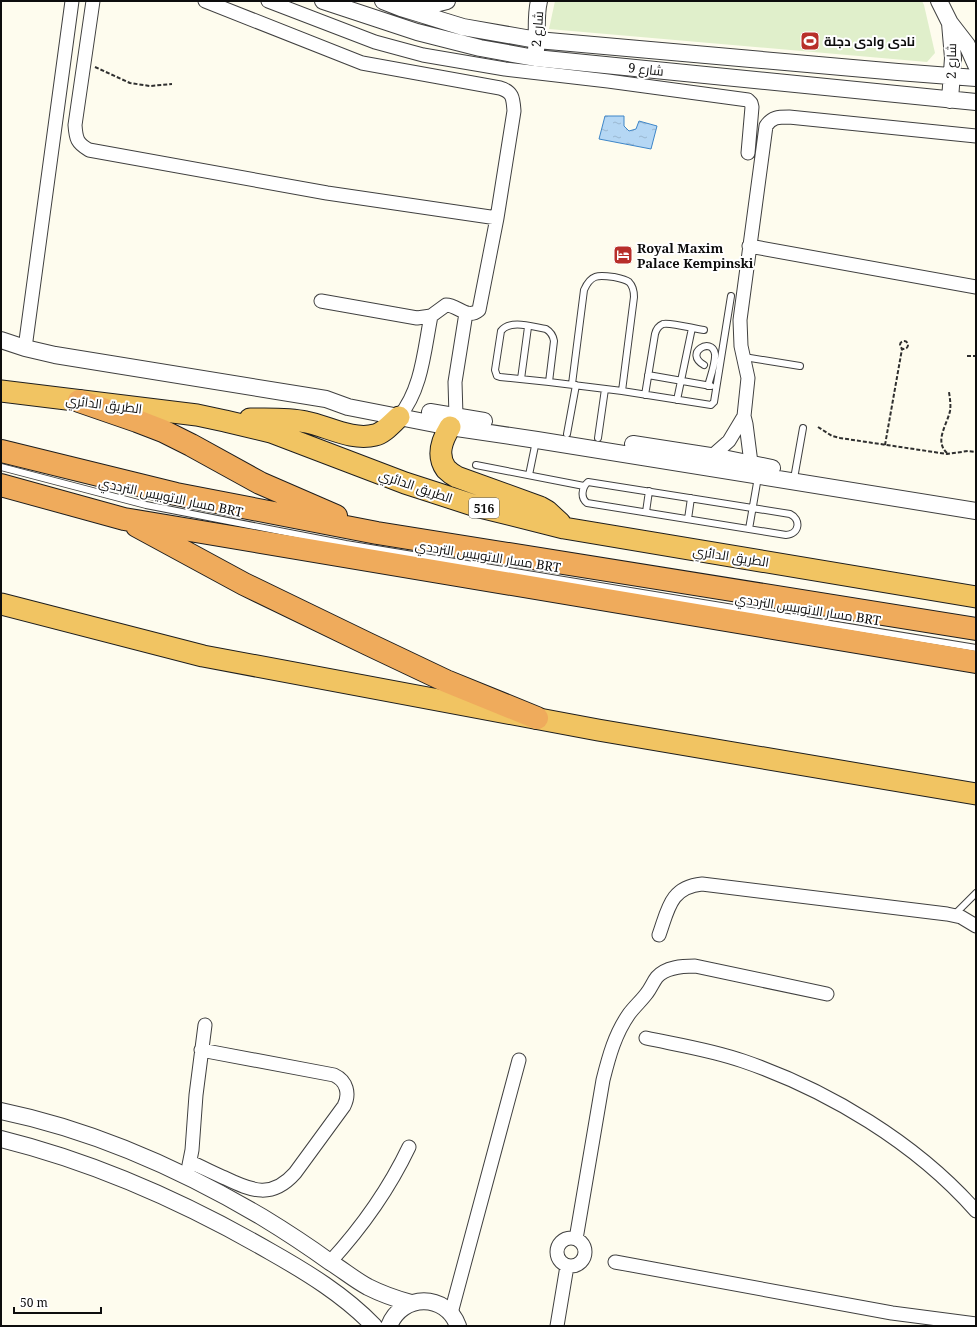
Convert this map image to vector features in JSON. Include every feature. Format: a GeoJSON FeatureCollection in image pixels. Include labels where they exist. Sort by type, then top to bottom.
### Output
{"type":"FeatureCollection","features":[{"type":"Feature","properties":{"kind":"highway","name":"الطريق الدائري"},"geometry":{"type":"LineString","coordinates":[[1,391],[197,415],[225,420],[271,432],[404,483],[476,506],[564,528],[976,597]]}},
{"type":"Feature","properties":{"kind":"highway","name":"516"},"geometry":{"type":"LineString","coordinates":[[79,401],[164,431],[260,483],[378,533]]}},
{"type":"Feature","properties":{"kind":"highway"},"geometry":{"type":"LineString","coordinates":[[225,420],[294,420],[352,435],[368,437],[385,430],[402,413]]}},
{"type":"Feature","properties":{"kind":"highway"},"geometry":{"type":"LineString","coordinates":[[453,421],[442,442],[440,453],[447,470],[457,477],[540,507],[547,511],[564,528]]}},
{"type":"Feature","properties":{"kind":"highway","name":"516"},"geometry":{"type":"LineString","coordinates":[[1,451],[176,494],[378,533],[976,629]]}},
{"type":"Feature","properties":{"kind":"highway"},"geometry":{"type":"LineString","coordinates":[[1,485],[124,519],[976,662]]}},
{"type":"Feature","properties":{"kind":"highway"},"geometry":{"type":"LineString","coordinates":[[124,519],[244,584],[368,644],[446,681],[537,718]]}},
{"type":"Feature","properties":{"kind":"highway"},"geometry":{"type":"LineString","coordinates":[[1,604],[203,656],[537,718],[976,794]]}},
{"type":"Feature","properties":{"kind":"street"},"geometry":{"type":"LineString","coordinates":[[25,348],[72,1]]}},
{"type":"Feature","properties":{"kind":"street"},"geometry":{"type":"LineString","coordinates":[[93,1],[75,125],[76,137],[81,146],[89,150],[327,193],[497,218]]}},
{"type":"Feature","properties":{"kind":"street"},"geometry":{"type":"LineString","coordinates":[[205,1],[362,63],[507,90],[512,95],[514,111],[497,218],[480,307],[476,312],[471,314],[466,313],[454,306],[446,305],[431,316],[417,318],[321,301]]}},
{"type":"Feature","properties":{"kind":"street"},"geometry":{"type":"LineString","coordinates":[[268,1],[375,42],[423,55],[505,69],[748,100],[752,107],[748,153]]}},
{"type":"Feature","properties":{"kind":"street","name":"شارع 9"},"geometry":{"type":"LineString","coordinates":[[323,1],[417,32],[480,48],[535,58],[976,102]]}},
{"type":"Feature","properties":{"kind":"street","name":"شارع 9"},"geometry":{"type":"LineString","coordinates":[[383,1],[401,8],[463,26],[537,40],[976,78]]}},
{"type":"Feature","properties":{"kind":"street"},"geometry":{"type":"LineString","coordinates":[[401,8],[431,5],[447,1]]}},
{"type":"Feature","properties":{"kind":"street","name":"شارع 2"},"geometry":{"type":"LineString","coordinates":[[535,58],[537,40],[536,21],[539,1]]}},
{"type":"Feature","properties":{"kind":"street","name":"شارع 2"},"geometry":{"type":"LineString","coordinates":[[939,1],[950,22],[966,45],[976,65]]}},
{"type":"Feature","properties":{"kind":"street","name":"شارع 2"},"geometry":{"type":"LineString","coordinates":[[950,22],[952,52],[950,100]]}},
{"type":"Feature","properties":{"kind":"street"},"geometry":{"type":"LineString","coordinates":[[895,95],[898,72]]}},
{"type":"Feature","properties":{"kind":"street"},"geometry":{"type":"LineString","coordinates":[[755,469],[744,416],[748,378],[741,342],[740,320],[766,126],[770,120],[775,117],[797,118],[976,136]]}},
{"type":"Feature","properties":{"kind":"street"},"geometry":{"type":"LineString","coordinates":[[749,246],[976,287]]}},
{"type":"Feature","properties":{"kind":"street"},"geometry":{"type":"LineString","coordinates":[[453,421],[454,390],[466,313]]}},
{"type":"Feature","properties":{"kind":"street"},"geometry":{"type":"LineString","coordinates":[[402,413],[418,384],[431,316]]}},
{"type":"Feature","properties":{"kind":"street"},"geometry":{"type":"LineString","coordinates":[[1,340],[25,348],[55,355],[326,399],[342,406],[598,438],[710,462]]}},
{"type":"Feature","properties":{"kind":"street"},"geometry":{"type":"LineString","coordinates":[[710,462],[729,441],[744,416]]}},
{"type":"Feature","properties":{"kind":"street"},"geometry":{"type":"LineString","coordinates":[[453,421],[536,440],[755,469],[976,512]]}},
{"type":"Feature","properties":{"kind":"street"},"geometry":{"type":"LineString","coordinates":[[755,469],[795,473],[976,502]]}},
{"type":"Feature","properties":{"kind":"street"},"geometry":{"type":"LineString","coordinates":[[660,935],[669,907],[677,894],[689,886],[702,884],[954,915],[967,920],[976,926]]}},
{"type":"Feature","properties":{"kind":"street"},"geometry":{"type":"LineString","coordinates":[[576,1239],[602,1087],[609,1056],[617,1034],[623,1024],[636,1005],[648,992],[657,977],[664,971],[687,966],[695,966],[827,994]]}},
{"type":"Feature","properties":{"kind":"street"},"geometry":{"type":"LineString","coordinates":[[189,1169],[194,1138],[196,1096],[205,1025]]}},
{"type":"Feature","properties":{"kind":"street"},"geometry":{"type":"LineString","coordinates":[[646,1038],[714,1052],[742,1060],[796,1082],[822,1095],[873,1125],[909,1150],[976,1210]]}},
{"type":"Feature","properties":{"kind":"street"},"geometry":{"type":"LineString","coordinates":[[1,1111],[39,1120],[134,1153],[252,1190],[266,1190],[285,1183],[295,1173],[344,1106],[348,1097],[344,1084],[334,1075],[201,1050]]}},
{"type":"Feature","properties":{"kind":"street"},"geometry":{"type":"LineString","coordinates":[[389,1326],[398,1312],[411,1303],[418,1301],[439,1304],[455,1319],[519,1060]]}},
{"type":"Feature","properties":{"kind":"street"},"geometry":{"type":"LineString","coordinates":[[1,1139],[54,1154],[89,1166],[213,1221],[258,1244],[318,1281],[348,1301],[374,1326]]}},
{"type":"Feature","properties":{"kind":"street"},"geometry":{"type":"LineString","coordinates":[[330,1262],[371,1214],[397,1172],[409,1147]]}},
{"type":"Feature","properties":{"kind":"street"},"geometry":{"type":"LineString","coordinates":[[189,1169],[367,1286],[386,1295],[411,1303]]}},
{"type":"Feature","properties":{"kind":"street"},"geometry":{"type":"LineString","coordinates":[[566,1239],[576,1239],[583,1246],[584,1257],[577,1265],[567,1266],[561,1262],[557,1256],[558,1246],[566,1239]]}},
{"type":"Feature","properties":{"kind":"street"},"geometry":{"type":"LineString","coordinates":[[615,1262],[892,1312],[976,1324]]}},
{"type":"Feature","properties":{"kind":"street"},"geometry":{"type":"LineString","coordinates":[[557,1326],[567,1266]]}},
{"type":"Feature","properties":{"kind":"lane"},"geometry":{"type":"LineString","coordinates":[[567,434],[574,385],[584,290],[586,284],[598,275],[622,278],[629,282],[633,289],[634,297],[622,391]]}},
{"type":"Feature","properties":{"kind":"lane"},"geometry":{"type":"LineString","coordinates":[[549,382],[554,341],[550,332],[546,329],[512,324],[504,327],[501,331],[495,370],[497,376],[622,391],[711,405],[714,402],[717,387],[731,296]]}},
{"type":"Feature","properties":{"kind":"lane"},"geometry":{"type":"LineString","coordinates":[[645,395],[657,328],[662,324],[668,324],[704,330]]}},
{"type":"Feature","properties":{"kind":"lane"},"geometry":{"type":"LineString","coordinates":[[521,379],[528,326]]}},
{"type":"Feature","properties":{"kind":"lane"},"geometry":{"type":"LineString","coordinates":[[677,400],[692,328]]}},
{"type":"Feature","properties":{"kind":"lane"},"geometry":{"type":"LineString","coordinates":[[704,365],[699,362],[696,356],[698,350],[702,346],[709,346],[714,350],[715,356],[708,386]]}},
{"type":"Feature","properties":{"kind":"lane"},"geometry":{"type":"LineString","coordinates":[[744,357],[800,366]]}},
{"type":"Feature","properties":{"kind":"lane"},"geometry":{"type":"LineString","coordinates":[[648,375],[717,387]]}},
{"type":"Feature","properties":{"kind":"lane"},"geometry":{"type":"LineString","coordinates":[[598,438],[605,389]]}},
{"type":"Feature","properties":{"kind":"lane"},"geometry":{"type":"LineString","coordinates":[[795,473],[803,428]]}},
{"type":"Feature","properties":{"kind":"lane"},"geometry":{"type":"LineString","coordinates":[[529,475],[536,440]]}},
{"type":"Feature","properties":{"kind":"lane"},"geometry":{"type":"LineString","coordinates":[[476,465],[584,486]]}},
{"type":"Feature","properties":{"kind":"lane","name":"مسار الاتوبيس الترددي BRT"},"geometry":{"type":"LineString","coordinates":[[1,467],[146,505],[346,544],[976,648]]}},
{"type":"Feature","properties":{"kind":"lane"},"geometry":{"type":"LineString","coordinates":[[749,529],[753,507],[755,469]]}},
{"type":"Feature","properties":{"kind":"lane"},"geometry":{"type":"LineString","coordinates":[[592,482],[691,498],[753,507],[794,515],[798,523],[797,528],[795,532],[786,535],[588,503],[583,500],[584,486],[586,483],[592,482]]}},
{"type":"Feature","properties":{"kind":"lane"},"geometry":{"type":"LineString","coordinates":[[646,512],[649,491]]}},
{"type":"Feature","properties":{"kind":"lane"},"geometry":{"type":"LineString","coordinates":[[688,519],[691,498]]}},
{"type":"Feature","properties":{"kind":"lane"},"geometry":{"type":"LineString","coordinates":[[954,915],[976,893]]}},
{"type":"Feature","properties":{"kind":"path"},"geometry":{"type":"LineString","coordinates":[[84,64],[98,68],[120,79],[135,84],[150,86],[172,84]]}},
{"type":"Feature","properties":{"kind":"path"},"geometry":{"type":"LineString","coordinates":[[885,445],[902,349],[901,343],[905,341],[909,344],[907,349],[902,349]]}},
{"type":"Feature","properties":{"kind":"path"},"geometry":{"type":"LineString","coordinates":[[967,356],[976,356]]}},
{"type":"Feature","properties":{"kind":"path"},"geometry":{"type":"LineString","coordinates":[[947,454],[942,449],[940,443],[951,409],[949,392]]}},
{"type":"Feature","properties":{"kind":"path"},"geometry":{"type":"LineString","coordinates":[[818,427],[832,436],[885,445],[947,454],[968,451],[976,452]]}},
{"type":"Feature","properties":{"kind":"green space","name":"نادى وادى دجلة"},"geometry":{"type":"Polygon","coordinates":[[[555,1],[922,1],[935,53],[927,62],[549,29],[555,1]]]}},
{"type":"Feature","properties":{"kind":"water"},"geometry":{"type":"Polygon","coordinates":[[[605,116],[624,116],[624,126],[629,131],[636,129],[639,121],[657,126],[651,149],[599,139],[605,116]]]}},
{"type":"Feature","properties":{"kind":"place","name":"نادى وادى دجلة"},"geometry":{"type":"Point","coordinates":[810,41]}},
{"type":"Feature","properties":{"kind":"place","name":"Royal Maxim Palace Kempinski"},"geometry":{"type":"Point","coordinates":[623,255]}}]}
